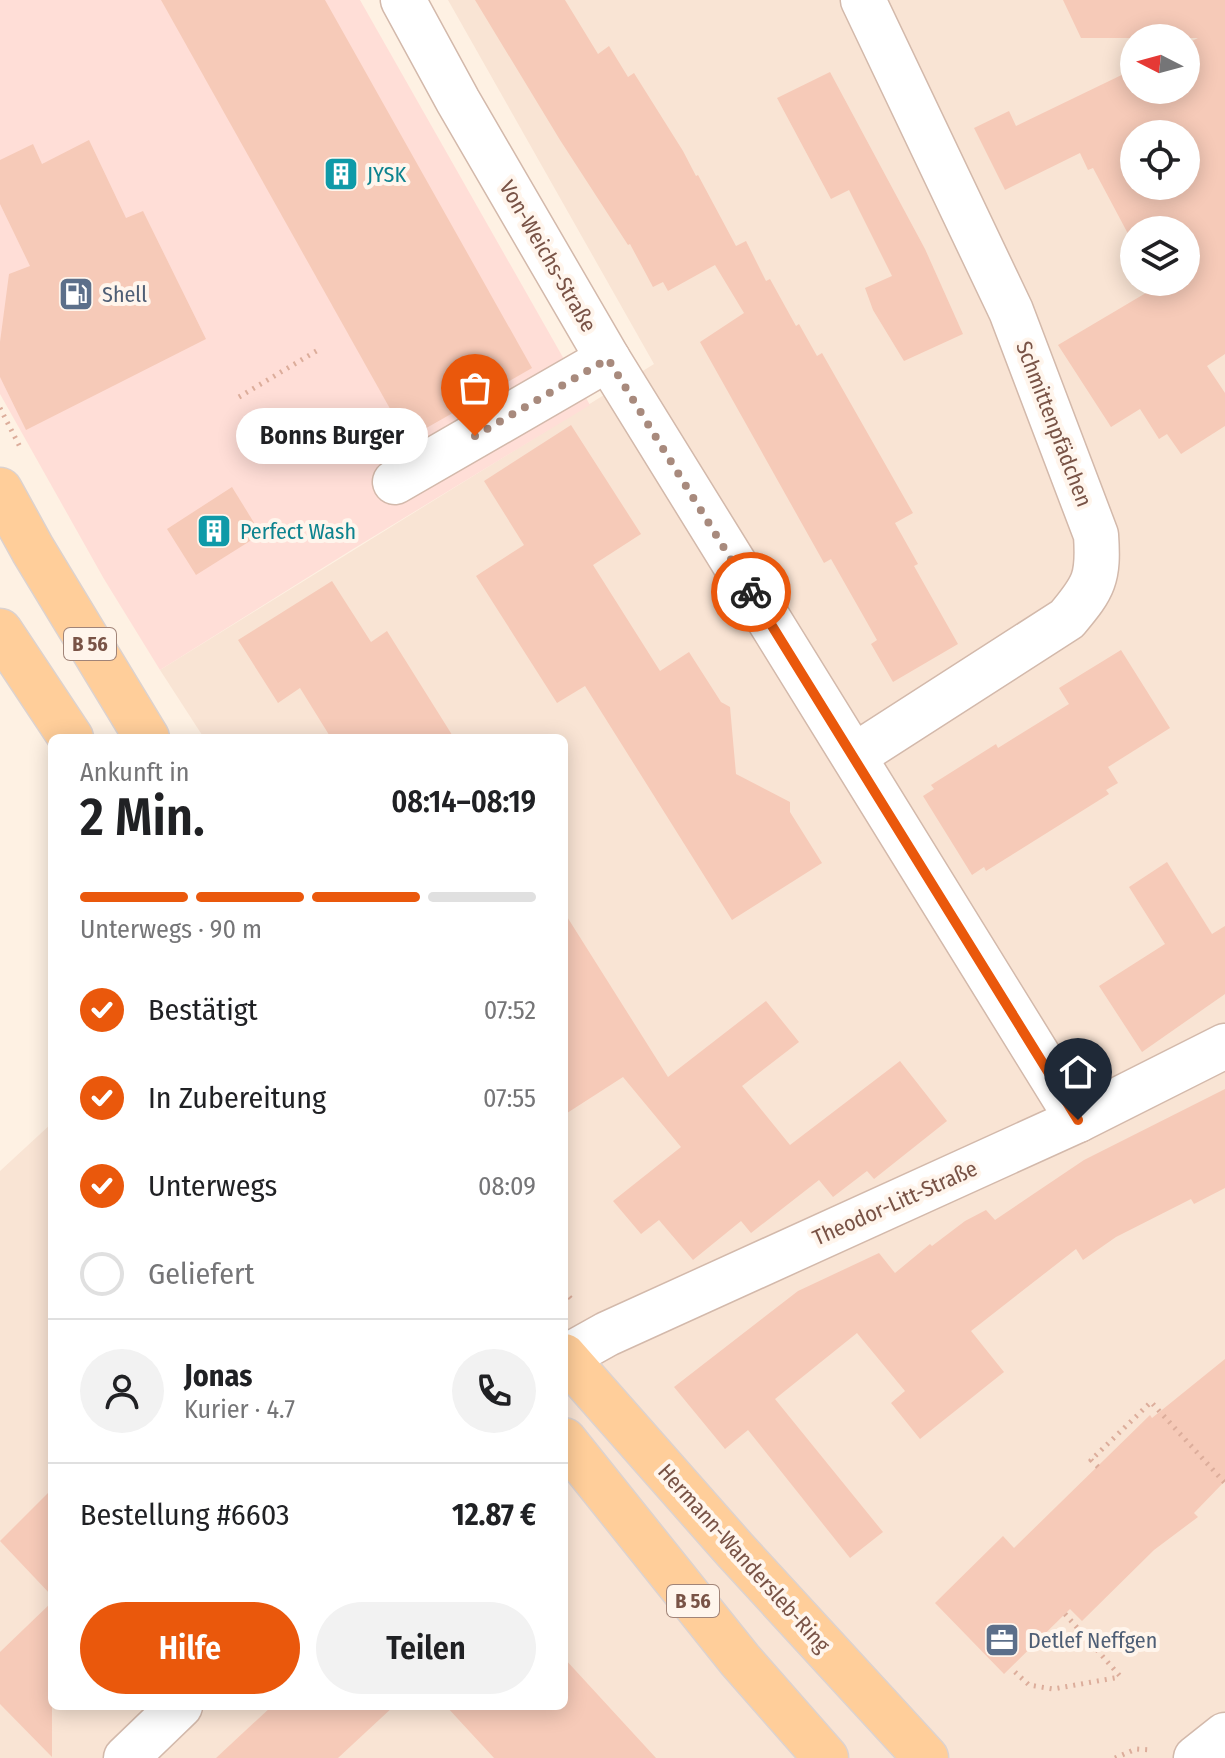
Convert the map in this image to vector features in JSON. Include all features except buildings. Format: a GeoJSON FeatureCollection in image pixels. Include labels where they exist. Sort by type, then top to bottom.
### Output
{"type":"FeatureCollection","features":[{"type":"Feature","properties":{"kind":"main road","name":"B 56"},"geometry":{"type":"LineString","coordinates":[[0,490],[145,734]]}},
{"type":"Feature","properties":{"kind":"main road"},"geometry":{"type":"LineString","coordinates":[[0,631],[68,734]]}},
{"type":"Feature","properties":{"kind":"main road","name":"Hermann-Wandersleb-Ring"},"geometry":{"type":"LineString","coordinates":[[568,1362],[926,1758]]}},
{"type":"Feature","properties":{"kind":"main road","name":"B 56"},"geometry":{"type":"LineString","coordinates":[[568,1445],[740,1660],[826,1758]]}},
{"type":"Feature","properties":{"kind":"street","name":"Von-Weichs-Straße"},"geometry":{"type":"LineString","coordinates":[[403,0],[608,359],[1078,1120]]}},
{"type":"Feature","properties":{"kind":"street","name":"Schmittenpfädchen"},"geometry":{"type":"LineString","coordinates":[[854,756],[1067,619],[1090,592],[1098,564],[1096,535],[1011,311],[863,0]]}},
{"type":"Feature","properties":{"kind":"street"},"geometry":{"type":"LineString","coordinates":[[395,482],[608,359]]}},
{"type":"Feature","properties":{"kind":"street","name":"Theodor-Litt-Straße"},"geometry":{"type":"LineString","coordinates":[[568,1355],[620,1328],[1078,1120],[1225,1046]]}},
{"type":"Feature","properties":{"kind":"street"},"geometry":{"type":"LineString","coordinates":[[126,1758],[176,1710]]}},
{"type":"Feature","properties":{"kind":"street"},"geometry":{"type":"LineString","coordinates":[[1177,1754],[1225,1735]]}},
{"type":"Feature","properties":{"kind":"path"},"geometry":{"type":"LineString","coordinates":[[239,397],[318,350]]}},
{"type":"Feature","properties":{"kind":"path"},"geometry":{"type":"LineString","coordinates":[[1098,1467],[1091,1460],[1151,1402],[1225,1483]]}},
{"type":"Feature","properties":{"kind":"path"},"geometry":{"type":"LineString","coordinates":[[1015,1672],[1029,1685],[1053,1689],[1120,1677],[1065,1614]]}},
{"type":"Feature","properties":{"kind":"path"},"geometry":{"type":"LineString","coordinates":[[1115,1758],[1136,1749],[1177,1754]]}},
{"type":"Feature","properties":{"kind":"shaded area"},"geometry":{"type":"Polygon","coordinates":[[[0,0],[360,0],[590,405],[160,670],[104,579],[0,394],[0,0]]]}},
{"type":"Feature","properties":{"kind":"shaded area"},"geometry":{"type":"Polygon","coordinates":[[[448,0],[1225,0],[1225,1758],[0,1758],[0,1171],[48,1127],[48,1710],[568,1710],[568,734],[201,734],[160,670],[654,364],[448,0]]]}},
{"type":"Feature","properties":{"kind":"way so far"},"geometry":{"type":"LineString","coordinates":[[475,436],[608,359],[751,592]]}},
{"type":"Feature","properties":{"kind":"place","name":"JYSK"},"geometry":{"type":"Point","coordinates":[341,174]}},
{"type":"Feature","properties":{"kind":"place","name":"Shell"},"geometry":{"type":"Point","coordinates":[76,294]}},
{"type":"Feature","properties":{"kind":"place","name":"Bonns Burger"},"geometry":{"type":"Point","coordinates":[475,436]}},
{"type":"Feature","properties":{"kind":"place","name":"Perfect Wash"},"geometry":{"type":"Point","coordinates":[214,531]}},
{"type":"Feature","properties":{"kind":"place","name":"Detlef Neffgen"},"geometry":{"type":"Point","coordinates":[1002,1640]}},
{"type":"Feature","properties":{"kind":"route"},"geometry":{"type":"LineString","coordinates":[[751,592],[1078,1120]]}}]}
